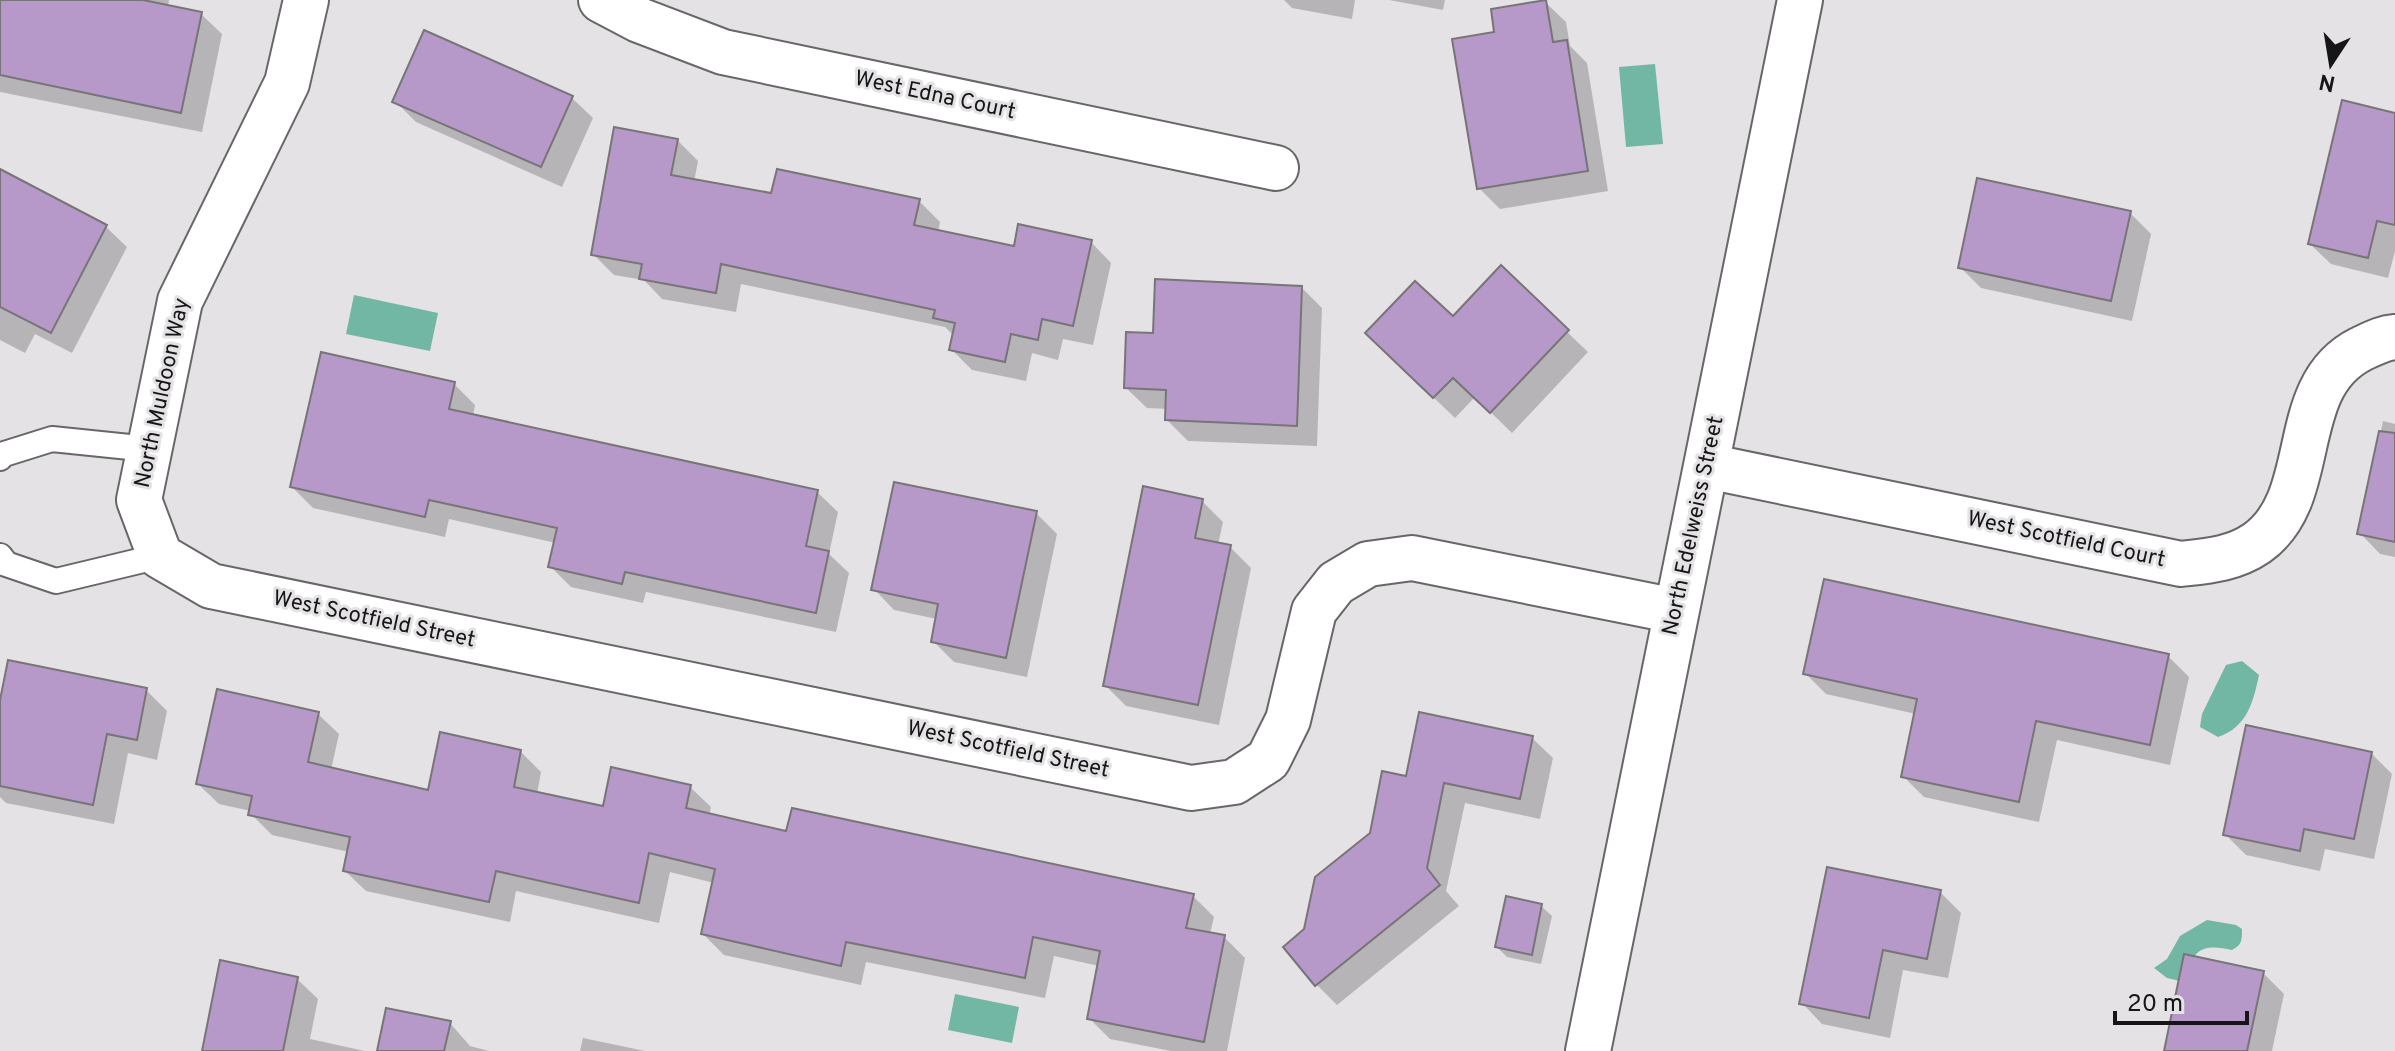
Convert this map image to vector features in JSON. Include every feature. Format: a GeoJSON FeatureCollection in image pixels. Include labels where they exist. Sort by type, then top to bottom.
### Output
{"type":"FeatureCollection","features":[{"type":"Feature","properties":{"kind":"street","name":"North Muldoon Way"},"geometry":{"type":"LineString","coordinates":[[160,556],[139,500],[180,301],[287,83],[306,0]]}},
{"type":"Feature","properties":{"kind":"street","name":"West Edna Court"},"geometry":{"type":"LineString","coordinates":[[601,0],[639,20],[723,52],[1276,168]]}},
{"type":"Feature","properties":{"kind":"street","name":"North Edelweiss Street"},"geometry":{"type":"LineString","coordinates":[[1588,1051],[1800,0]]}},
{"type":"Feature","properties":{"kind":"street","name":"West Scotfield Court"},"geometry":{"type":"LineString","coordinates":[[1707,466],[2181,564],[2222,560],[2258,543],[2281,515],[2294,485],[2312,413],[2326,379],[2351,354],[2384,338],[2395,337]]}},
{"type":"Feature","properties":{"kind":"street","name":"West Scotfield Street"},"geometry":{"type":"LineString","coordinates":[[160,556],[211,586],[1191,788],[1234,782],[1268,760],[1288,720],[1314,611],[1336,583],[1368,564],[1412,558],[1676,611]]}},
{"type":"Feature","properties":{"kind":"lane"},"geometry":{"type":"LineString","coordinates":[[0,458],[52,439],[149,449]]}},
{"type":"Feature","properties":{"kind":"lane"},"geometry":{"type":"LineString","coordinates":[[0,556],[6,564],[56,581],[160,556]]}},
{"type":"Feature","properties":{"kind":"shaded area"},"geometry":{"type":"Polygon","coordinates":[[[1655,64],[1663,144],[1626,147],[1619,67],[1655,64]]]}},
{"type":"Feature","properties":{"kind":"shaded area"},"geometry":{"type":"Polygon","coordinates":[[[354,295],[438,313],[430,351],[346,334],[354,295]]]}},
{"type":"Feature","properties":{"kind":"shaded area"},"geometry":{"type":"Polygon","coordinates":[[[2242,661],[2259,675],[2254,695],[2247,713],[2236,727],[2218,737],[2200,727],[2202,714],[2226,665],[2242,661]]]}},
{"type":"Feature","properties":{"kind":"shaded area"},"geometry":{"type":"Polygon","coordinates":[[[2207,920],[2242,929],[2240,944],[2232,950],[2213,948],[2199,952],[2191,963],[2188,983],[2167,978],[2154,968],[2167,959],[2180,936],[2207,920]]]}},
{"type":"Feature","properties":{"kind":"shaded area"},"geometry":{"type":"Polygon","coordinates":[[[955,994],[1019,1007],[1012,1043],[948,1030],[955,994]]]}},
{"type":"Feature","properties":{"kind":"building"},"geometry":{"type":"Polygon","coordinates":[[[0,0],[143,0],[202,12],[181,113],[0,75],[0,0]]]}},
{"type":"Feature","properties":{"kind":"building"},"geometry":{"type":"Polygon","coordinates":[[[1546,0],[1553,42],[1567,40],[1588,171],[1477,189],[1452,39],[1494,32],[1491,9],[1546,0]]]}},
{"type":"Feature","properties":{"kind":"building"},"geometry":{"type":"Polygon","coordinates":[[[424,30],[573,96],[541,167],[392,102],[424,30]]]}},
{"type":"Feature","properties":{"kind":"building"},"geometry":{"type":"Polygon","coordinates":[[[2342,100],[2395,113],[2395,225],[2377,221],[2368,258],[2308,244],[2342,100]]]}},
{"type":"Feature","properties":{"kind":"building"},"geometry":{"type":"Polygon","coordinates":[[[614,127],[678,139],[671,175],[771,193],[777,169],[920,199],[914,225],[1014,246],[1018,224],[1092,240],[1073,326],[1042,319],[1038,340],[1011,334],[1005,362],[949,350],[955,323],[933,318],[935,310],[721,264],[716,293],[639,279],[642,264],[591,255],[614,127]]]}},
{"type":"Feature","properties":{"kind":"building"},"geometry":{"type":"Polygon","coordinates":[[[0,169],[107,225],[51,333],[0,307],[0,169]]]}},
{"type":"Feature","properties":{"kind":"building"},"geometry":{"type":"Polygon","coordinates":[[[1977,178],[2131,211],[2111,301],[1958,268],[1977,178]]]}},
{"type":"Feature","properties":{"kind":"building"},"geometry":{"type":"Polygon","coordinates":[[[1501,265],[1569,330],[1490,413],[1453,378],[1433,398],[1365,333],[1415,281],[1453,316],[1501,265]]]}},
{"type":"Feature","properties":{"kind":"building"},"geometry":{"type":"Polygon","coordinates":[[[1155,279],[1302,286],[1297,426],[1165,420],[1166,390],[1124,388],[1126,332],[1153,333],[1155,279]]]}},
{"type":"Feature","properties":{"kind":"building"},"geometry":{"type":"Polygon","coordinates":[[[321,352],[455,382],[449,409],[818,490],[806,546],[829,551],[816,613],[625,572],[622,584],[548,567],[557,528],[429,500],[425,517],[290,487],[321,352]]]}},
{"type":"Feature","properties":{"kind":"building"},"geometry":{"type":"Polygon","coordinates":[[[2379,431],[2395,433],[2395,542],[2357,534],[2379,431]]]}},
{"type":"Feature","properties":{"kind":"building"},"geometry":{"type":"Polygon","coordinates":[[[894,482],[1037,511],[1006,658],[931,642],[938,604],[871,590],[894,482]]]}},
{"type":"Feature","properties":{"kind":"building"},"geometry":{"type":"Polygon","coordinates":[[[1143,486],[1203,499],[1195,538],[1231,545],[1198,705],[1103,686],[1143,486]]]}},
{"type":"Feature","properties":{"kind":"building"},"geometry":{"type":"Polygon","coordinates":[[[1824,579],[2169,654],[2150,745],[2036,721],[2019,802],[1901,777],[1917,699],[1803,674],[1824,579]]]}},
{"type":"Feature","properties":{"kind":"building"},"geometry":{"type":"Polygon","coordinates":[[[8,660],[147,688],[137,740],[107,734],[93,805],[0,786],[0,700],[8,660]]]}},
{"type":"Feature","properties":{"kind":"building"},"geometry":{"type":"Polygon","coordinates":[[[217,689],[319,712],[308,762],[428,790],[440,732],[521,750],[514,787],[603,806],[611,767],[691,785],[686,808],[786,831],[792,808],[1194,894],[1186,928],[1225,935],[1204,1042],[1087,1019],[1100,951],[1033,937],[1025,978],[846,942],[841,966],[701,934],[715,869],[649,853],[639,903],[496,871],[489,902],[343,871],[350,837],[248,815],[252,796],[196,784],[217,689]]]}},
{"type":"Feature","properties":{"kind":"building"},"geometry":{"type":"Polygon","coordinates":[[[1419,712],[1533,736],[1520,799],[1444,783],[1427,868],[1440,885],[1315,986],[1283,947],[1304,929],[1315,877],[1370,833],[1382,771],[1406,776],[1419,712]]]}},
{"type":"Feature","properties":{"kind":"building"},"geometry":{"type":"Polygon","coordinates":[[[2246,725],[2372,752],[2354,839],[2304,829],[2300,851],[2223,835],[2246,725]]]}},
{"type":"Feature","properties":{"kind":"building"},"geometry":{"type":"Polygon","coordinates":[[[1827,867],[1941,890],[1927,959],[1883,950],[1869,1018],[1799,1004],[1827,867]]]}},
{"type":"Feature","properties":{"kind":"building"},"geometry":{"type":"Polygon","coordinates":[[[1506,896],[1542,904],[1532,955],[1495,947],[1506,896]]]}},
{"type":"Feature","properties":{"kind":"building"},"geometry":{"type":"Polygon","coordinates":[[[2184,954],[2264,971],[2247,1051],[2164,1051],[2184,954]]]}},
{"type":"Feature","properties":{"kind":"building"},"geometry":{"type":"Polygon","coordinates":[[[220,960],[298,977],[283,1051],[202,1051],[220,960]]]}},
{"type":"Feature","properties":{"kind":"building"},"geometry":{"type":"Polygon","coordinates":[[[386,1008],[451,1021],[444,1051],[377,1051],[386,1008]]]}}]}
